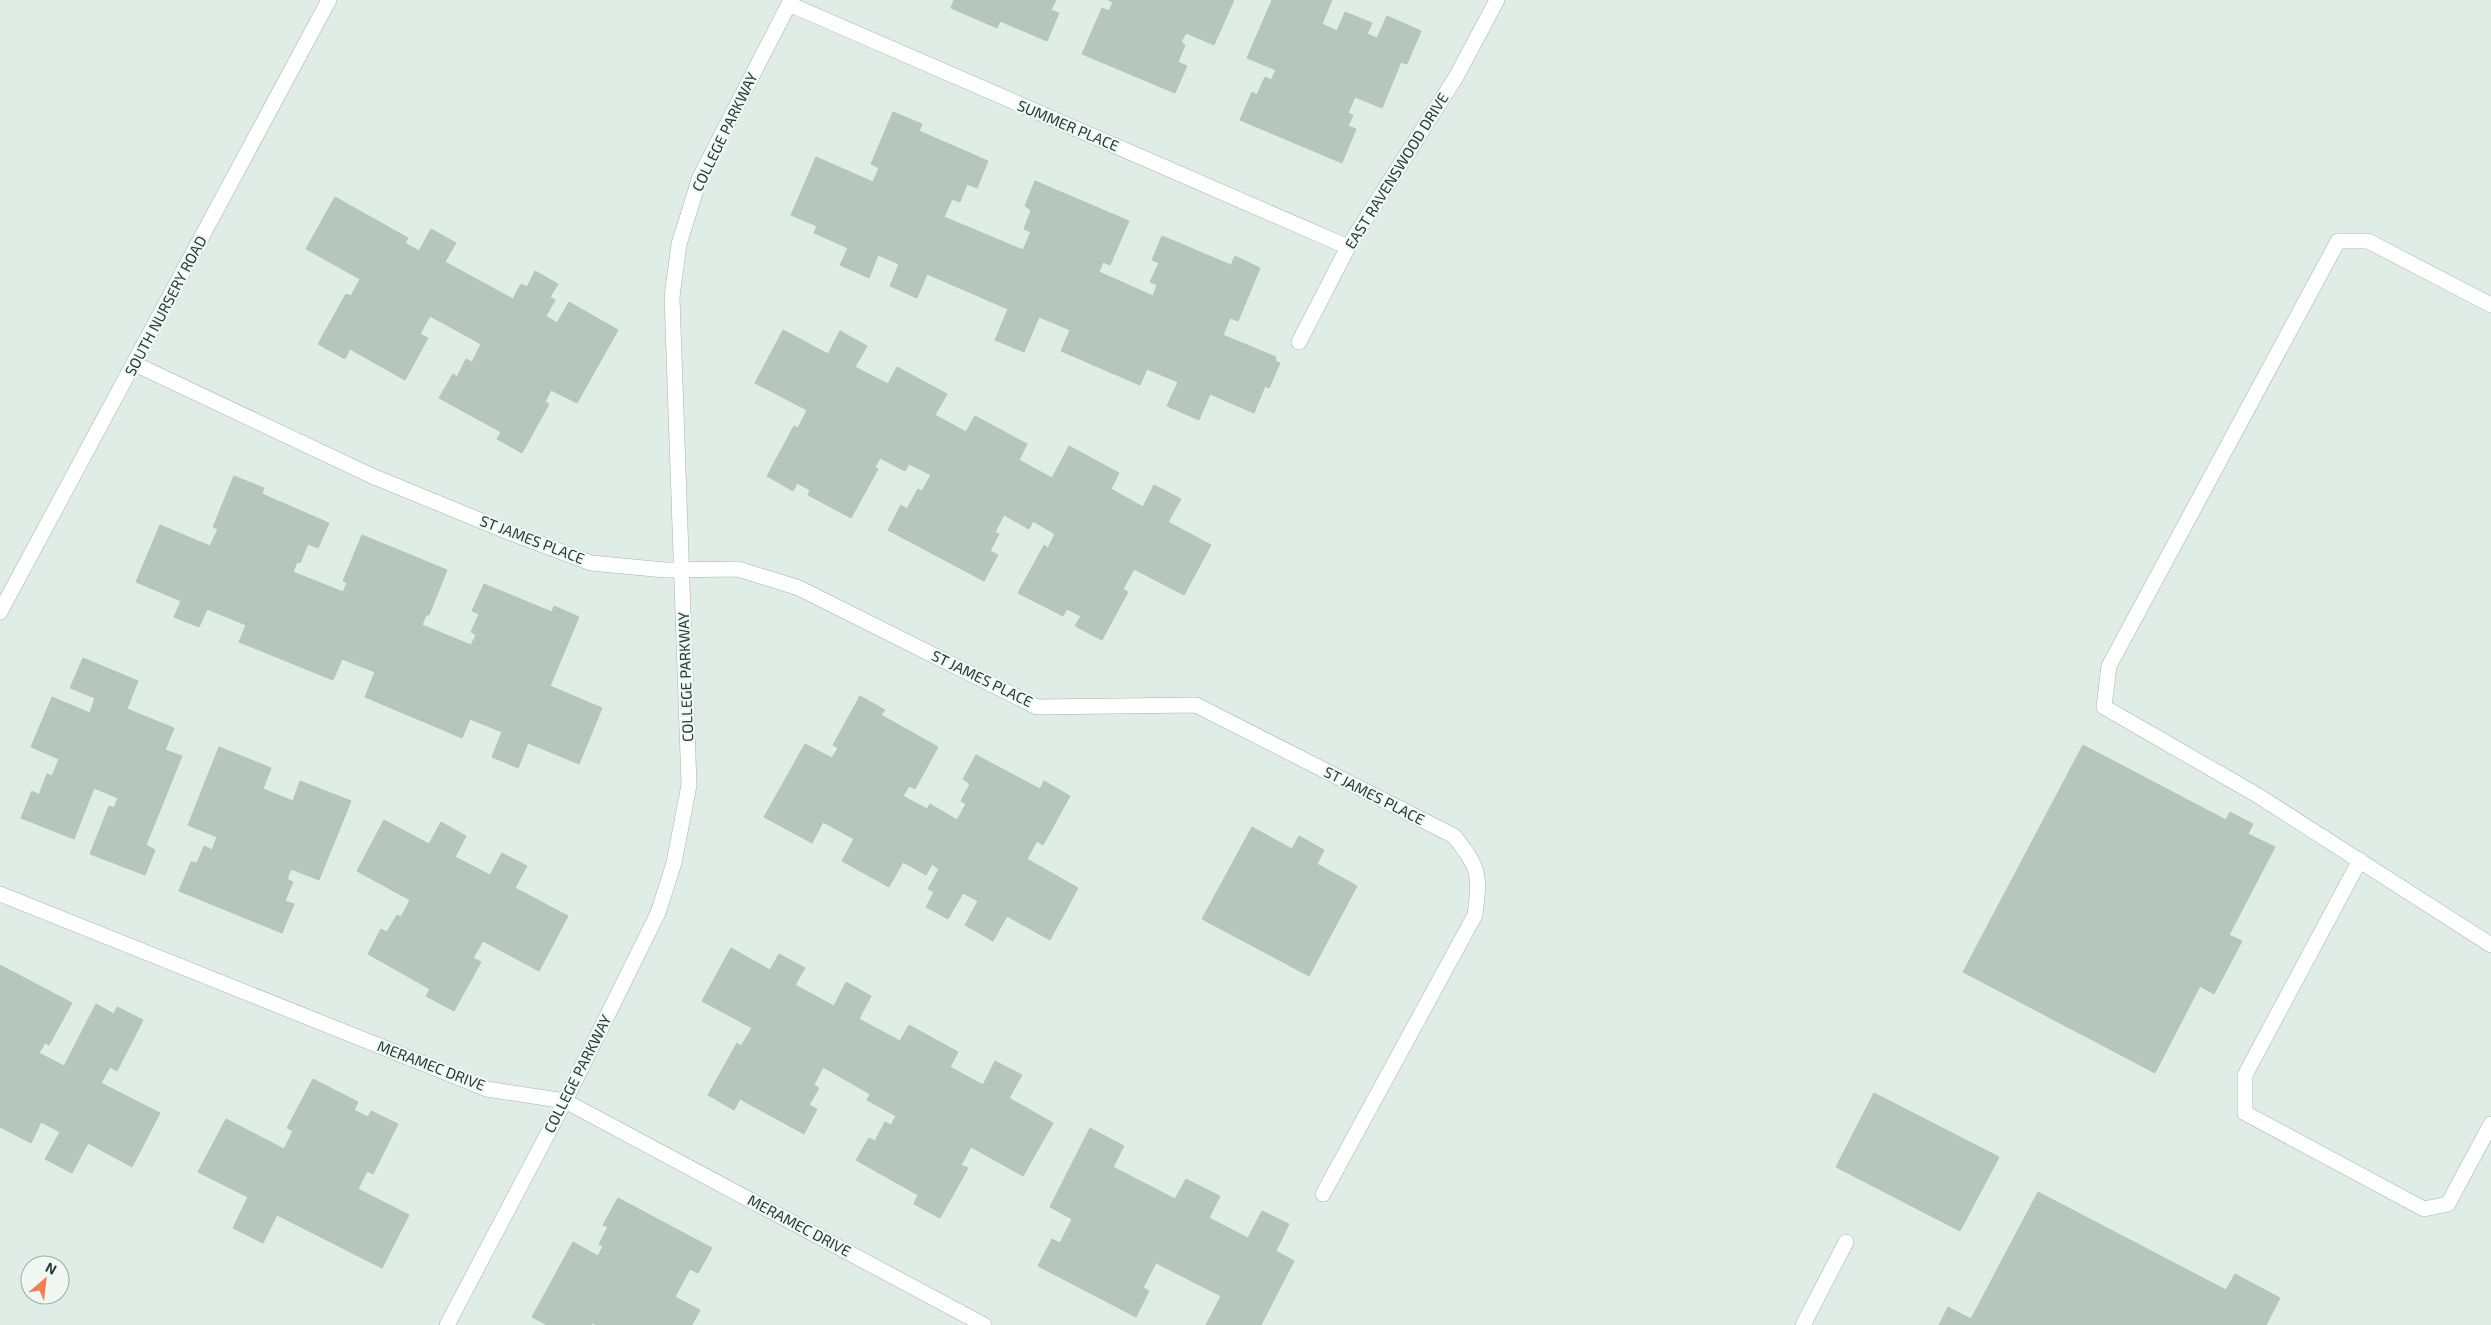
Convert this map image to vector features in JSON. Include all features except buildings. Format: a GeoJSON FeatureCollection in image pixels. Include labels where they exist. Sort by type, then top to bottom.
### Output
{"type":"FeatureCollection","features":[{"type":"Feature","properties":{"kind":"street","name":"SOUTH NURSERY ROAD"},"geometry":{"type":"LineString","coordinates":[[0,612],[329,0]]}},
{"type":"Feature","properties":{"kind":"street","name":"EAST RAVENSWOOD DRIVE"},"geometry":{"type":"LineString","coordinates":[[1299,342],[1348,247],[1456,77],[1497,0]]}},
{"type":"Feature","properties":{"kind":"street","name":"SUMMER PLACE"},"geometry":{"type":"LineString","coordinates":[[790,2],[1348,247]]}},
{"type":"Feature","properties":{"kind":"street","name":"COLLEGE PARKWAY"},"geometry":{"type":"LineString","coordinates":[[446,1325],[565,1101],[658,913],[674,863],[689,785],[672,296],[679,244],[700,177],[790,2]]}},
{"type":"Feature","properties":{"kind":"street"},"geometry":{"type":"LineString","coordinates":[[2491,305],[2368,241],[2338,241],[2109,666],[2104,707],[2257,795],[2491,945]]}},
{"type":"Feature","properties":{"kind":"street","name":"ST JAMES PLACE"},"geometry":{"type":"LineString","coordinates":[[135,364],[372,476],[511,533],[591,562],[665,570],[682,568],[738,569],[799,588],[1037,707],[1196,705],[1454,836],[1470,856],[1479,880],[1475,915],[1323,1194]]}},
{"type":"Feature","properties":{"kind":"street"},"geometry":{"type":"LineString","coordinates":[[2360,860],[2244,1075],[2246,1113],[2424,1209],[2448,1204],[2491,1124]]}},
{"type":"Feature","properties":{"kind":"street","name":"MERAMEC DRIVE"},"geometry":{"type":"LineString","coordinates":[[0,894],[487,1089],[565,1101],[984,1325]]}},
{"type":"Feature","properties":{"kind":"street"},"geometry":{"type":"LineString","coordinates":[[1804,1325],[1846,1242]]}}]}
